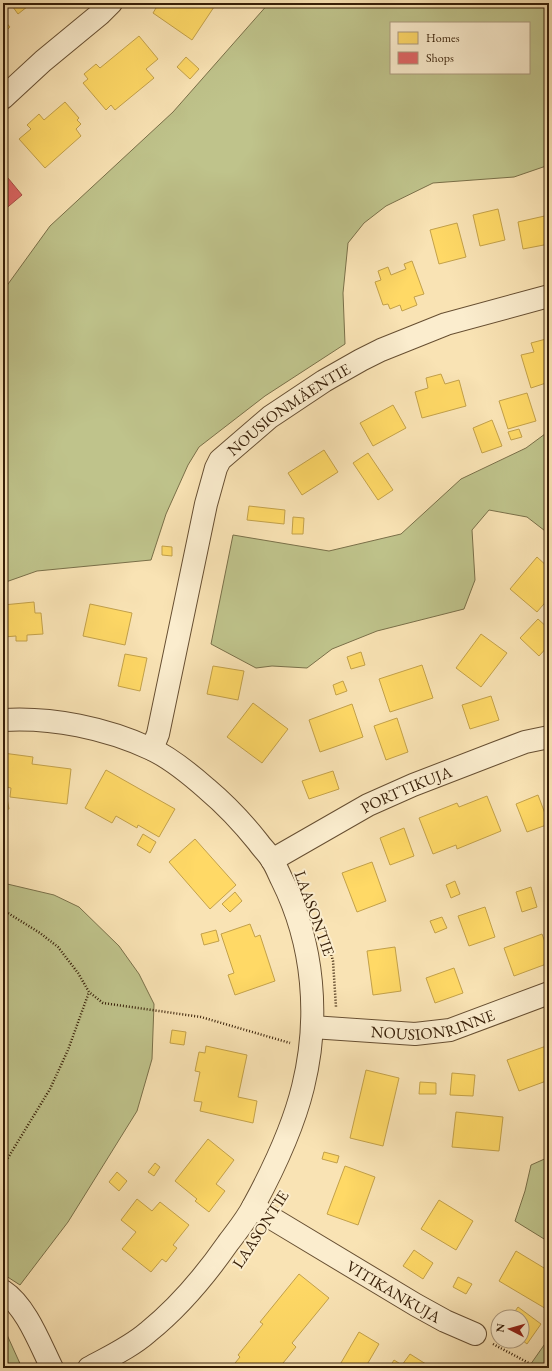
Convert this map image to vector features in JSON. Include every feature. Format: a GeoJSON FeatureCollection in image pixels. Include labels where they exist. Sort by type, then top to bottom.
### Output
{"type":"FeatureCollection","features":[{"type":"Feature","properties":{"kind":"street"},"geometry":{"type":"LineString","coordinates":[[3,98],[43,61],[100,14],[111,3]]}},
{"type":"Feature","properties":{"kind":"street","name":"NOUSIONMÄENTIE"},"geometry":{"type":"LineString","coordinates":[[152,749],[158,734],[206,504],[216,468],[220,460],[270,417],[324,381],[381,350],[446,324],[549,296]]}},
{"type":"Feature","properties":{"kind":"street","name":"LAASONTIE"},"geometry":{"type":"LineString","coordinates":[[3,720],[43,720],[108,733],[152,749],[197,780],[242,821],[272,860],[292,901],[306,942],[310,966],[312,1027],[303,1086],[291,1126],[276,1161],[253,1207],[216,1260],[176,1308],[147,1334],[114,1355],[89,1368]]}},
{"type":"Feature","properties":{"kind":"street","name":"PORTTIKUJA"},"geometry":{"type":"LineString","coordinates":[[272,860],[374,802],[413,785],[525,742],[549,737]]}},
{"type":"Feature","properties":{"kind":"street","name":"NOUSIONRINNE"},"geometry":{"type":"LineString","coordinates":[[312,1027],[416,1034],[450,1030],[549,993]]}},
{"type":"Feature","properties":{"kind":"street","name":"VITIKANKUJA"},"geometry":{"type":"LineString","coordinates":[[253,1207],[416,1305],[445,1321],[474,1334]]}},
{"type":"Feature","properties":{"kind":"street"},"geometry":{"type":"LineString","coordinates":[[3,1292],[8,1295],[21,1309],[52,1368]]}},
{"type":"Feature","properties":{"kind":"path"},"geometry":{"type":"LineString","coordinates":[[3,910],[40,933],[58,947],[78,973],[89,992],[103,1003],[201,1017],[266,1037],[310,1048]]}},
{"type":"Feature","properties":{"kind":"path","name":"LAASONTIE"},"geometry":{"type":"LineString","coordinates":[[329,946],[333,961],[336,1010],[335,1028]]}},
{"type":"Feature","properties":{"kind":"path"},"geometry":{"type":"LineString","coordinates":[[3,1166],[50,1089],[68,1050],[89,992]]}},
{"type":"Feature","properties":{"kind":"path"},"geometry":{"type":"LineString","coordinates":[[474,1334],[538,1368]]}},
{"type":"Feature","properties":{"kind":"green space"},"geometry":{"type":"Polygon","coordinates":[[[269,3],[549,3],[549,165],[514,177],[433,183],[386,206],[364,223],[348,243],[343,293],[345,344],[265,396],[199,447],[188,465],[166,514],[151,560],[37,571],[3,583],[3,291],[50,226],[173,112],[269,3]]]}},
{"type":"Feature","properties":{"kind":"green space"},"geometry":{"type":"Polygon","coordinates":[[[549,431],[549,534],[527,517],[489,510],[472,530],[475,580],[464,609],[377,631],[332,649],[307,668],[272,666],[256,668],[211,644],[233,535],[329,551],[401,534],[461,479],[526,448],[549,431]]]}},
{"type":"Feature","properties":{"kind":"green space"},"geometry":{"type":"Polygon","coordinates":[[[3,883],[54,895],[79,907],[119,946],[139,974],[154,1004],[152,1059],[137,1111],[68,1222],[20,1285],[3,1274],[3,883]]]}},
{"type":"Feature","properties":{"kind":"green space"},"geometry":{"type":"Polygon","coordinates":[[[549,1157],[549,1242],[515,1221],[525,1191],[531,1165],[549,1157]]]}},
{"type":"Feature","properties":{"kind":"green space"},"geometry":{"type":"Polygon","coordinates":[[[3,1326],[22,1368],[3,1368],[3,1326]]]}},
{"type":"Feature","properties":{"kind":"green space"},"geometry":{"type":"Polygon","coordinates":[[[549,1338],[549,1368],[528,1368],[549,1338]]]}},
{"type":"Feature","properties":{"kind":"building: Homes"},"geometry":{"type":"Polygon","coordinates":[[[10,3],[32,3],[18,14],[10,3]]]}},
{"type":"Feature","properties":{"kind":"building: Homes"},"geometry":{"type":"Polygon","coordinates":[[[159,3],[209,3],[214,7],[192,40],[153,13],[159,3]]]}},
{"type":"Feature","properties":{"kind":"building: Homes"},"geometry":{"type":"Polygon","coordinates":[[[3,19],[10,27],[3,34],[3,19]]]}},
{"type":"Feature","properties":{"kind":"building: Homes"},"geometry":{"type":"Polygon","coordinates":[[[139,36],[158,59],[146,69],[154,78],[115,110],[111,105],[106,110],[83,83],[88,79],[84,74],[96,64],[100,68],[139,36]]]}},
{"type":"Feature","properties":{"kind":"building: Homes"},"geometry":{"type":"Polygon","coordinates":[[[186,57],[199,69],[190,79],[177,67],[186,57]]]}},
{"type":"Feature","properties":{"kind":"building: Homes"},"geometry":{"type":"Polygon","coordinates":[[[65,102],[79,118],[77,120],[81,124],[76,129],[81,136],[45,168],[19,139],[31,129],[27,125],[39,114],[44,120],[65,102]]]}},
{"type":"Feature","properties":{"kind":"building: Homes"},"geometry":{"type":"Polygon","coordinates":[[[498,209],[505,240],[480,246],[473,215],[498,209]]]}},
{"type":"Feature","properties":{"kind":"building: Homes"},"geometry":{"type":"Polygon","coordinates":[[[549,215],[549,244],[523,249],[518,222],[549,215]]]}},
{"type":"Feature","properties":{"kind":"building: Homes"},"geometry":{"type":"Polygon","coordinates":[[[457,223],[466,257],[439,264],[430,230],[457,223]]]}},
{"type":"Feature","properties":{"kind":"building: Homes"},"geometry":{"type":"Polygon","coordinates":[[[412,261],[424,294],[414,297],[417,305],[402,311],[400,305],[390,309],[388,304],[383,305],[375,282],[381,280],[378,271],[388,267],[391,275],[406,269],[404,264],[412,261]]]}},
{"type":"Feature","properties":{"kind":"building: Homes"},"geometry":{"type":"Polygon","coordinates":[[[546,339],[549,347],[549,382],[531,388],[521,355],[534,352],[531,343],[546,339]]]}},
{"type":"Feature","properties":{"kind":"building: Homes"},"geometry":{"type":"Polygon","coordinates":[[[441,374],[445,384],[459,380],[466,406],[422,418],[415,392],[428,388],[426,378],[441,374]]]}},
{"type":"Feature","properties":{"kind":"building: Homes"},"geometry":{"type":"Polygon","coordinates":[[[527,393],[536,421],[508,429],[499,401],[527,393]]]}},
{"type":"Feature","properties":{"kind":"building: Homes"},"geometry":{"type":"Polygon","coordinates":[[[393,405],[406,428],[373,446],[360,423],[393,405]]]}},
{"type":"Feature","properties":{"kind":"building: Homes"},"geometry":{"type":"Polygon","coordinates":[[[492,420],[502,446],[482,453],[473,428],[492,420]]]}},
{"type":"Feature","properties":{"kind":"building: Homes"},"geometry":{"type":"Polygon","coordinates":[[[519,429],[522,437],[511,440],[508,432],[519,429]]]}},
{"type":"Feature","properties":{"kind":"building: Homes"},"geometry":{"type":"Polygon","coordinates":[[[324,450],[338,472],[302,495],[288,473],[324,450]]]}},
{"type":"Feature","properties":{"kind":"building: Homes"},"geometry":{"type":"Polygon","coordinates":[[[368,453],[393,490],[378,500],[353,463],[368,453]]]}},
{"type":"Feature","properties":{"kind":"building: Homes"},"geometry":{"type":"Polygon","coordinates":[[[249,506],[285,510],[284,524],[247,520],[249,506]]]}},
{"type":"Feature","properties":{"kind":"building: Homes"},"geometry":{"type":"Polygon","coordinates":[[[293,517],[304,518],[303,534],[292,534],[293,517]]]}},
{"type":"Feature","properties":{"kind":"building: Homes"},"geometry":{"type":"Polygon","coordinates":[[[162,546],[172,547],[172,556],[162,555],[162,546]]]}},
{"type":"Feature","properties":{"kind":"building: Homes"},"geometry":{"type":"Polygon","coordinates":[[[537,557],[549,568],[549,598],[537,612],[510,589],[537,557]]]}},
{"type":"Feature","properties":{"kind":"building: Homes"},"geometry":{"type":"Polygon","coordinates":[[[34,602],[35,613],[41,613],[43,634],[27,635],[27,641],[16,641],[16,636],[4,637],[3,605],[34,602]]]}},
{"type":"Feature","properties":{"kind":"building: Homes"},"geometry":{"type":"Polygon","coordinates":[[[90,604],[132,613],[125,645],[83,636],[90,604]]]}},
{"type":"Feature","properties":{"kind":"building: Homes"},"geometry":{"type":"Polygon","coordinates":[[[538,619],[549,629],[549,645],[539,656],[520,638],[538,619]]]}},
{"type":"Feature","properties":{"kind":"building: Homes"},"geometry":{"type":"Polygon","coordinates":[[[481,634],[507,653],[481,687],[456,668],[481,634]]]}},
{"type":"Feature","properties":{"kind":"building: Homes"},"geometry":{"type":"Polygon","coordinates":[[[361,652],[365,665],[351,669],[347,657],[361,652]]]}},
{"type":"Feature","properties":{"kind":"building: Homes"},"geometry":{"type":"Polygon","coordinates":[[[125,654],[147,658],[140,691],[118,686],[125,654]]]}},
{"type":"Feature","properties":{"kind":"building: Homes"},"geometry":{"type":"Polygon","coordinates":[[[422,665],[433,698],[390,712],[379,679],[422,665]]]}},
{"type":"Feature","properties":{"kind":"building: Homes"},"geometry":{"type":"Polygon","coordinates":[[[213,666],[244,671],[238,700],[207,694],[213,666]]]}},
{"type":"Feature","properties":{"kind":"building: Homes"},"geometry":{"type":"Polygon","coordinates":[[[343,681],[347,691],[336,695],[333,685],[343,681]]]}},
{"type":"Feature","properties":{"kind":"building: Homes"},"geometry":{"type":"Polygon","coordinates":[[[491,696],[499,720],[470,729],[462,705],[491,696]]]}},
{"type":"Feature","properties":{"kind":"building: Homes"},"geometry":{"type":"Polygon","coordinates":[[[253,703],[288,729],[262,763],[227,737],[253,703]]]}},
{"type":"Feature","properties":{"kind":"building: Homes"},"geometry":{"type":"Polygon","coordinates":[[[352,704],[363,737],[320,752],[309,720],[352,704]]]}},
{"type":"Feature","properties":{"kind":"building: Homes"},"geometry":{"type":"Polygon","coordinates":[[[397,718],[408,752],[386,760],[374,726],[397,718]]]}},
{"type":"Feature","properties":{"kind":"building: Homes"},"geometry":{"type":"Polygon","coordinates":[[[3,753],[33,757],[32,764],[71,769],[67,804],[10,797],[11,788],[3,786],[3,753]]]}},
{"type":"Feature","properties":{"kind":"building: Homes"},"geometry":{"type":"Polygon","coordinates":[[[106,770],[175,809],[159,837],[138,825],[137,828],[116,816],[112,823],[85,808],[106,770]]]}},
{"type":"Feature","properties":{"kind":"building: Homes"},"geometry":{"type":"Polygon","coordinates":[[[333,771],[339,789],[309,799],[302,781],[333,771]]]}},
{"type":"Feature","properties":{"kind":"building: Homes"},"geometry":{"type":"Polygon","coordinates":[[[6,793],[9,809],[3,810],[3,794],[6,793]]]}},
{"type":"Feature","properties":{"kind":"building: Homes"},"geometry":{"type":"Polygon","coordinates":[[[538,795],[549,824],[527,832],[516,804],[538,795]]]}},
{"type":"Feature","properties":{"kind":"building: Homes"},"geometry":{"type":"Polygon","coordinates":[[[487,796],[501,831],[457,849],[456,845],[433,854],[419,818],[457,803],[459,807],[487,796]]]}},
{"type":"Feature","properties":{"kind":"building: Homes"},"geometry":{"type":"Polygon","coordinates":[[[404,828],[414,856],[390,865],[380,838],[404,828]]]}},
{"type":"Feature","properties":{"kind":"building: Homes"},"geometry":{"type":"Polygon","coordinates":[[[143,834],[156,842],[150,853],[137,845],[143,834]]]}},
{"type":"Feature","properties":{"kind":"building: Homes"},"geometry":{"type":"Polygon","coordinates":[[[195,839],[236,885],[210,909],[169,862],[195,839]]]}},
{"type":"Feature","properties":{"kind":"building: Homes"},"geometry":{"type":"Polygon","coordinates":[[[372,862],[386,901],[357,912],[342,873],[372,862]]]}},
{"type":"Feature","properties":{"kind":"building: Homes"},"geometry":{"type":"Polygon","coordinates":[[[455,881],[460,894],[451,898],[446,885],[455,881]]]}},
{"type":"Feature","properties":{"kind":"building: Homes"},"geometry":{"type":"Polygon","coordinates":[[[531,887],[537,907],[522,912],[516,892],[531,887]]]}},
{"type":"Feature","properties":{"kind":"building: Homes"},"geometry":{"type":"Polygon","coordinates":[[[235,892],[242,901],[230,912],[222,904],[235,892]]]}},
{"type":"Feature","properties":{"kind":"building: Homes"},"geometry":{"type":"Polygon","coordinates":[[[485,907],[495,937],[469,946],[458,916],[485,907]]]}},
{"type":"Feature","properties":{"kind":"building: Homes"},"geometry":{"type":"Polygon","coordinates":[[[442,917],[447,928],[435,933],[430,921],[442,917]]]}},
{"type":"Feature","properties":{"kind":"building: Homes"},"geometry":{"type":"Polygon","coordinates":[[[250,924],[255,937],[260,935],[275,981],[235,995],[228,975],[234,973],[221,934],[250,924]]]}},
{"type":"Feature","properties":{"kind":"building: Homes"},"geometry":{"type":"Polygon","coordinates":[[[216,930],[219,941],[204,945],[201,934],[216,930]]]}},
{"type":"Feature","properties":{"kind":"building: Homes"},"geometry":{"type":"Polygon","coordinates":[[[542,934],[549,953],[549,963],[514,976],[504,948],[542,934]]]}},
{"type":"Feature","properties":{"kind":"building: Homes"},"geometry":{"type":"Polygon","coordinates":[[[395,947],[401,991],[373,995],[367,951],[395,947]]]}},
{"type":"Feature","properties":{"kind":"building: Homes"},"geometry":{"type":"Polygon","coordinates":[[[454,968],[463,993],[435,1003],[426,978],[454,968]]]}},
{"type":"Feature","properties":{"kind":"building: Homes"},"geometry":{"type":"Polygon","coordinates":[[[172,1030],[186,1032],[184,1045],[170,1043],[172,1030]]]}},
{"type":"Feature","properties":{"kind":"building: Homes"},"geometry":{"type":"Polygon","coordinates":[[[549,1045],[549,1080],[519,1091],[507,1060],[549,1045]]]}},
{"type":"Feature","properties":{"kind":"building: Homes"},"geometry":{"type":"Polygon","coordinates":[[[206,1046],[247,1055],[238,1097],[257,1101],[253,1123],[200,1111],[202,1102],[194,1101],[200,1072],[195,1071],[199,1052],[205,1053],[206,1046]]]}},
{"type":"Feature","properties":{"kind":"building: Homes"},"geometry":{"type":"Polygon","coordinates":[[[366,1070],[399,1078],[383,1146],[350,1138],[366,1070]]]}},
{"type":"Feature","properties":{"kind":"building: Homes"},"geometry":{"type":"Polygon","coordinates":[[[452,1073],[475,1075],[473,1096],[450,1095],[452,1073]]]}},
{"type":"Feature","properties":{"kind":"building: Homes"},"geometry":{"type":"Polygon","coordinates":[[[420,1082],[436,1083],[436,1094],[419,1094],[420,1082]]]}},
{"type":"Feature","properties":{"kind":"building: Homes"},"geometry":{"type":"Polygon","coordinates":[[[456,1112],[503,1117],[499,1151],[452,1147],[456,1112]]]}},
{"type":"Feature","properties":{"kind":"building: Homes"},"geometry":{"type":"Polygon","coordinates":[[[208,1139],[234,1160],[216,1184],[225,1191],[209,1212],[195,1201],[197,1199],[175,1181],[208,1139]]]}},
{"type":"Feature","properties":{"kind":"building: Homes"},"geometry":{"type":"Polygon","coordinates":[[[324,1152],[339,1156],[337,1163],[322,1159],[324,1152]]]}},
{"type":"Feature","properties":{"kind":"building: Homes"},"geometry":{"type":"Polygon","coordinates":[[[155,1163],[160,1167],[154,1176],[148,1172],[155,1163]]]}},
{"type":"Feature","properties":{"kind":"building: Homes"},"geometry":{"type":"Polygon","coordinates":[[[345,1166],[375,1177],[358,1225],[327,1214],[345,1166]]]}},
{"type":"Feature","properties":{"kind":"building: Homes"},"geometry":{"type":"Polygon","coordinates":[[[117,1172],[127,1181],[119,1191],[109,1182],[117,1172]]]}},
{"type":"Feature","properties":{"kind":"building: Homes"},"geometry":{"type":"Polygon","coordinates":[[[137,1199],[152,1211],[160,1202],[189,1225],[173,1245],[177,1248],[166,1262],[162,1259],[151,1272],[122,1249],[136,1232],[121,1220],[137,1199]]]}},
{"type":"Feature","properties":{"kind":"building: Homes"},"geometry":{"type":"Polygon","coordinates":[[[439,1200],[473,1221],[456,1250],[421,1229],[439,1200]]]}},
{"type":"Feature","properties":{"kind":"building: Homes"},"geometry":{"type":"Polygon","coordinates":[[[414,1250],[433,1263],[423,1279],[403,1266],[414,1250]]]}},
{"type":"Feature","properties":{"kind":"building: Homes"},"geometry":{"type":"Polygon","coordinates":[[[516,1251],[549,1271],[548,1310],[499,1281],[516,1251]]]}},
{"type":"Feature","properties":{"kind":"building: Homes"},"geometry":{"type":"Polygon","coordinates":[[[299,1274],[329,1298],[292,1343],[296,1347],[279,1368],[231,1368],[240,1357],[238,1355],[263,1324],[260,1322],[299,1274]]]}},
{"type":"Feature","properties":{"kind":"building: Homes"},"geometry":{"type":"Polygon","coordinates":[[[458,1277],[472,1284],[466,1294],[453,1287],[458,1277]]]}},
{"type":"Feature","properties":{"kind":"building: Homes"},"geometry":{"type":"Polygon","coordinates":[[[530,1316],[541,1324],[530,1340],[530,1316]]]}},
{"type":"Feature","properties":{"kind":"building: Homes"},"geometry":{"type":"Polygon","coordinates":[[[359,1332],[379,1344],[365,1368],[338,1368],[359,1332]]]}},
{"type":"Feature","properties":{"kind":"building: Homes"},"geometry":{"type":"Polygon","coordinates":[[[410,1354],[429,1366],[428,1368],[389,1368],[394,1360],[402,1365],[410,1354]]]}},
{"type":"Feature","properties":{"kind":"building: Shops"},"geometry":{"type":"Polygon","coordinates":[[[3,172],[22,195],[3,211],[3,172]]]}}]}
